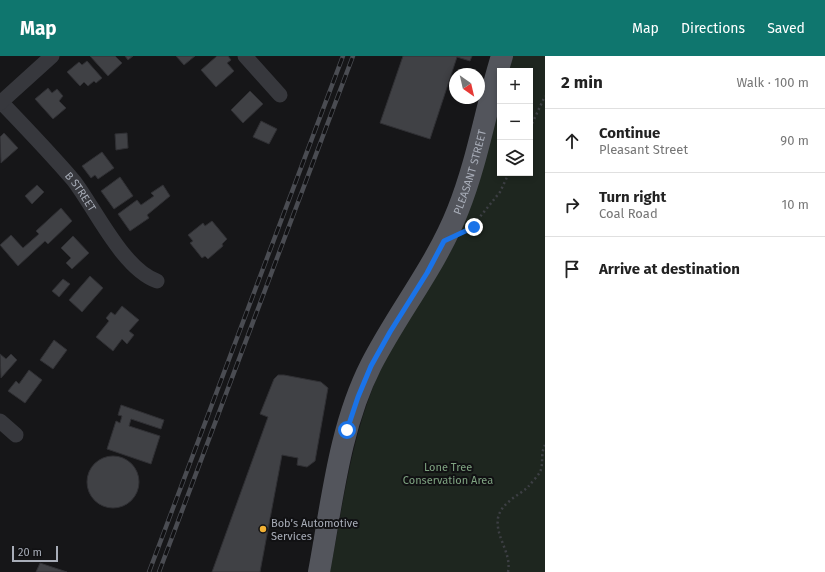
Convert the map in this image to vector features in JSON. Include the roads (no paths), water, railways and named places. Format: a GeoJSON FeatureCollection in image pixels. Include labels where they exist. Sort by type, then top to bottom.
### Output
{"type":"FeatureCollection","features":[{"type":"Feature","properties":{"kind":"main road","name":"PLEASANT STREET"},"geometry":{"type":"LineString","coordinates":[[319,572],[343,447],[358,397],[380,349],[427,273],[444,241],[466,187],[502,56]]}},
{"type":"Feature","properties":{"kind":"street"},"geometry":{"type":"LineString","coordinates":[[1,102],[52,56]]}},
{"type":"Feature","properties":{"kind":"street"},"geometry":{"type":"LineString","coordinates":[[245,56],[280,95]]}},
{"type":"Feature","properties":{"kind":"street","name":"B STREET"},"geometry":{"type":"LineString","coordinates":[[1,102],[70,176],[126,256],[143,274],[157,281]]}},
{"type":"Feature","properties":{"kind":"street"},"geometry":{"type":"LineString","coordinates":[[0,421],[16,435]]}},
{"type":"Feature","properties":{"kind":"railway"},"geometry":{"type":"LineString","coordinates":[[149,572],[343,56]]}},
{"type":"Feature","properties":{"kind":"railway"},"geometry":{"type":"LineString","coordinates":[[159,572],[353,56]]}},
{"type":"Feature","properties":{"kind":"place","name":"Bob’s Automotive Services"},"geometry":{"type":"Point","coordinates":[263,529]}},
{"type":"Feature","properties":{"kind":"park label","name":"Lone Tree Conservation Area"},"geometry":{"type":"Point","coordinates":[448,473]}}]}
